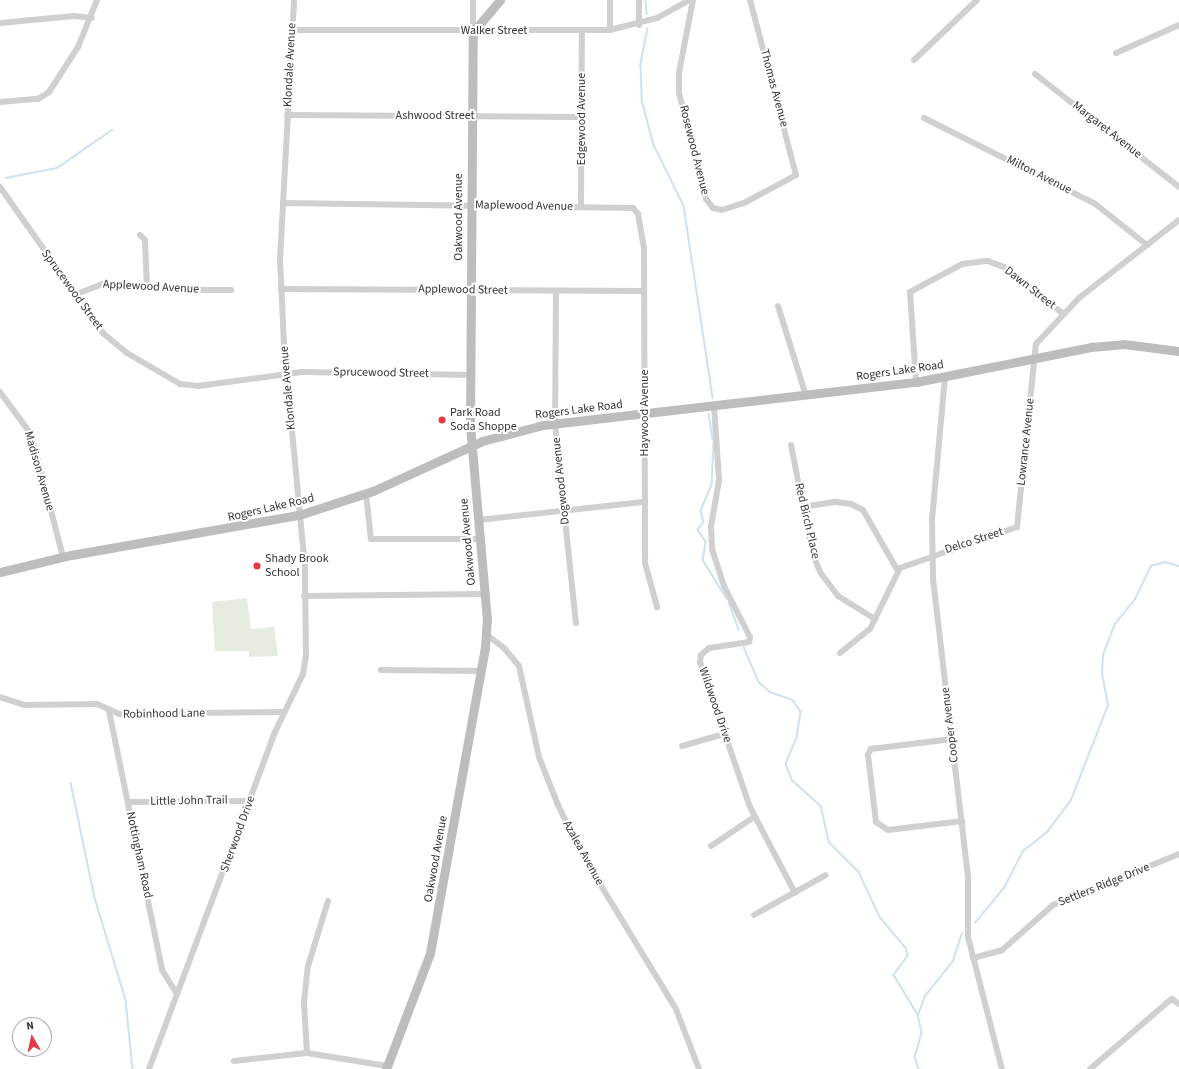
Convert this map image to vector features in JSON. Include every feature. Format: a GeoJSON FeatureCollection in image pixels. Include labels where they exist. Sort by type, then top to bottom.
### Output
{"type":"FeatureCollection","features":[{"type":"Feature","properties":{"kind":"main road"},"geometry":{"type":"LineString","coordinates":[[473,32],[500,0]]}},
{"type":"Feature","properties":{"kind":"main road","name":"Oakwood Avenue"},"geometry":{"type":"LineString","coordinates":[[387,1067],[430,953],[482,671],[486,634],[472,446],[470,375],[473,32]]}},
{"type":"Feature","properties":{"kind":"main road","name":"Rogers Lake Road"},"geometry":{"type":"LineString","coordinates":[[0,572],[63,557],[299,515],[366,494],[472,446],[514,431],[554,424],[806,396],[916,382],[1034,357],[1124,344],[1179,351]]}},
{"type":"Feature","properties":{"kind":"street"},"geometry":{"type":"LineString","coordinates":[[0,102],[46,95],[92,18],[97,0]]}},
{"type":"Feature","properties":{"kind":"street","name":"Klondale Avenue"},"geometry":{"type":"LineString","coordinates":[[294,0],[283,203],[281,289],[304,596]]}},
{"type":"Feature","properties":{"kind":"street","name":"Oakwood Avenue"},"geometry":{"type":"LineString","coordinates":[[473,0],[473,32]]}},
{"type":"Feature","properties":{"kind":"street"},"geometry":{"type":"LineString","coordinates":[[610,0],[610,30]]}},
{"type":"Feature","properties":{"kind":"street"},"geometry":{"type":"LineString","coordinates":[[639,0],[639,24]]}},
{"type":"Feature","properties":{"kind":"street","name":"Walker Street"},"geometry":{"type":"LineString","coordinates":[[292,30],[473,32],[610,30],[639,24],[690,0]]}},
{"type":"Feature","properties":{"kind":"street","name":"Rosewood Avenue"},"geometry":{"type":"LineString","coordinates":[[693,0],[679,86],[709,204],[722,210],[731,208],[796,175]]}},
{"type":"Feature","properties":{"kind":"street","name":"Thomas Avenue"},"geometry":{"type":"LineString","coordinates":[[750,0],[796,175]]}},
{"type":"Feature","properties":{"kind":"street"},"geometry":{"type":"LineString","coordinates":[[914,60],[977,0]]}},
{"type":"Feature","properties":{"kind":"street"},"geometry":{"type":"LineString","coordinates":[[0,23],[74,16],[92,18]]}},
{"type":"Feature","properties":{"kind":"street"},"geometry":{"type":"LineString","coordinates":[[1116,53],[1179,25]]}},
{"type":"Feature","properties":{"kind":"street","name":"Edgewood Avenue"},"geometry":{"type":"LineString","coordinates":[[581,207],[582,31]]}},
{"type":"Feature","properties":{"kind":"street","name":"Margaret Avenue"},"geometry":{"type":"LineString","coordinates":[[1035,74],[1179,187]]}},
{"type":"Feature","properties":{"kind":"street","name":"Ashwood Street"},"geometry":{"type":"LineString","coordinates":[[287,115],[582,117]]}},
{"type":"Feature","properties":{"kind":"street","name":"Milton Avenue"},"geometry":{"type":"LineString","coordinates":[[924,118],[1094,203],[1147,245]]}},
{"type":"Feature","properties":{"kind":"street","name":"Sprucewood Street"},"geometry":{"type":"LineString","coordinates":[[0,187],[74,295],[110,340],[180,384],[204,385],[287,373],[470,375]]}},
{"type":"Feature","properties":{"kind":"street","name":"Maplewood Avenue"},"geometry":{"type":"LineString","coordinates":[[283,203],[632,208],[640,217]]}},
{"type":"Feature","properties":{"kind":"street","name":"Haywood Avenue"},"geometry":{"type":"LineString","coordinates":[[640,217],[644,291],[645,563],[657,608]]}},
{"type":"Feature","properties":{"kind":"street"},"geometry":{"type":"LineString","coordinates":[[1034,357],[1036,344],[1062,313],[1179,220]]}},
{"type":"Feature","properties":{"kind":"street"},"geometry":{"type":"LineString","coordinates":[[140,234],[145,240],[147,287]]}},
{"type":"Feature","properties":{"kind":"street","name":"Dawn Street"},"geometry":{"type":"LineString","coordinates":[[916,382],[910,292],[962,264],[988,261],[1008,270],[1062,313]]}},
{"type":"Feature","properties":{"kind":"street","name":"Applewood Avenue"},"geometry":{"type":"LineString","coordinates":[[74,295],[106,283],[147,287],[231,290]]}},
{"type":"Feature","properties":{"kind":"street","name":"Applewood Street"},"geometry":{"type":"LineString","coordinates":[[281,289],[644,291]]}},
{"type":"Feature","properties":{"kind":"street","name":"Dogwood Avenue"},"geometry":{"type":"LineString","coordinates":[[556,290],[554,424],[576,623]]}},
{"type":"Feature","properties":{"kind":"street"},"geometry":{"type":"LineString","coordinates":[[778,306],[806,396]]}},
{"type":"Feature","properties":{"kind":"street","name":"Lowrance Avenue"},"geometry":{"type":"LineString","coordinates":[[1017,527],[1034,357]]}},
{"type":"Feature","properties":{"kind":"street","name":"Cooper Avenue"},"geometry":{"type":"LineString","coordinates":[[945,377],[931,555],[968,876],[966,921],[973,958],[1002,1069]]}},
{"type":"Feature","properties":{"kind":"street","name":"Madison Avenue"},"geometry":{"type":"LineString","coordinates":[[0,392],[31,434],[63,557]]}},
{"type":"Feature","properties":{"kind":"street","name":"Wildwood Drive"},"geometry":{"type":"LineString","coordinates":[[714,406],[719,480],[711,527],[712,549],[724,586],[750,637],[749,642],[709,648],[701,654],[702,671],[754,817],[795,893]]}},
{"type":"Feature","properties":{"kind":"street","name":"Red Birch Place"},"geometry":{"type":"LineString","coordinates":[[791,445],[803,507],[820,572],[838,596],[875,619]]}},
{"type":"Feature","properties":{"kind":"street"},"geometry":{"type":"LineString","coordinates":[[366,494],[370,539],[480,539]]}},
{"type":"Feature","properties":{"kind":"street"},"geometry":{"type":"LineString","coordinates":[[478,520],[645,502]]}},
{"type":"Feature","properties":{"kind":"street"},"geometry":{"type":"LineString","coordinates":[[803,507],[836,502],[850,504],[862,510],[898,571],[875,619],[860,640],[840,652]]}},
{"type":"Feature","properties":{"kind":"street","name":"Delco Street"},"geometry":{"type":"LineString","coordinates":[[898,571],[931,555],[1017,527]]}},
{"type":"Feature","properties":{"kind":"street"},"geometry":{"type":"LineString","coordinates":[[304,596],[484,594]]}},
{"type":"Feature","properties":{"kind":"street","name":"Sherwood Drive"},"geometry":{"type":"LineString","coordinates":[[149,1069],[284,712],[303,674],[304,596]]}},
{"type":"Feature","properties":{"kind":"street","name":"Azalea Avenue"},"geometry":{"type":"LineString","coordinates":[[486,634],[504,648],[519,666],[539,757],[558,806],[580,851],[676,1009],[699,1069]]}},
{"type":"Feature","properties":{"kind":"street"},"geometry":{"type":"LineString","coordinates":[[382,670],[482,671]]}},
{"type":"Feature","properties":{"kind":"street","name":"Robinhood Lane"},"geometry":{"type":"LineString","coordinates":[[0,697],[25,705],[84,702],[119,714],[284,712]]}},
{"type":"Feature","properties":{"kind":"street","name":"Nottingham Road"},"geometry":{"type":"LineString","coordinates":[[109,711],[162,970],[170,989],[177,994]]}},
{"type":"Feature","properties":{"kind":"street"},"geometry":{"type":"LineString","coordinates":[[682,746],[724,734]]}},
{"type":"Feature","properties":{"kind":"street"},"geometry":{"type":"LineString","coordinates":[[952,739],[871,749],[868,755],[876,822],[888,830],[962,821]]}},
{"type":"Feature","properties":{"kind":"street","name":"Little John Trail"},"geometry":{"type":"LineString","coordinates":[[128,802],[250,801]]}},
{"type":"Feature","properties":{"kind":"street"},"geometry":{"type":"LineString","coordinates":[[711,846],[754,817]]}},
{"type":"Feature","properties":{"kind":"street","name":"Settlers Ridge Drive"},"geometry":{"type":"LineString","coordinates":[[973,958],[1002,950],[1053,905],[1179,854]]}},
{"type":"Feature","properties":{"kind":"street"},"geometry":{"type":"LineString","coordinates":[[754,915],[826,875]]}},
{"type":"Feature","properties":{"kind":"street"},"geometry":{"type":"LineString","coordinates":[[307,1053],[304,1002],[308,966],[328,901]]}},
{"type":"Feature","properties":{"kind":"street"},"geometry":{"type":"LineString","coordinates":[[1090,1069],[1168,1002],[1172,1000],[1179,1004]]}},
{"type":"Feature","properties":{"kind":"street"},"geometry":{"type":"LineString","coordinates":[[234,1061],[307,1053],[387,1067]]}},
{"type":"Feature","properties":{"kind":"shaded area"},"geometry":{"type":"Polygon","coordinates":[[[247,598],[251,629],[274,627],[278,656],[249,657],[249,651],[215,651],[212,602],[247,598]]]}},
{"type":"Feature","properties":{"kind":"waterway"},"geometry":{"type":"LineString","coordinates":[[646,0],[647,14]]}},
{"type":"Feature","properties":{"kind":"waterway"},"geometry":{"type":"LineString","coordinates":[[648,28],[641,65],[642,100],[654,145],[684,206],[713,398]]}},
{"type":"Feature","properties":{"kind":"waterway"},"geometry":{"type":"LineString","coordinates":[[6,178],[57,168],[112,130]]}},
{"type":"Feature","properties":{"kind":"waterway"},"geometry":{"type":"LineString","coordinates":[[709,414],[713,440]]}},
{"type":"Feature","properties":{"kind":"waterway"},"geometry":{"type":"LineString","coordinates":[[714,443],[712,485],[701,511],[704,522],[698,530],[706,542],[703,560],[727,599]]}},
{"type":"Feature","properties":{"kind":"waterway"},"geometry":{"type":"LineString","coordinates":[[975,923],[1004,888],[1023,851],[1047,832],[1071,800],[1108,705],[1102,674],[1103,655],[1115,624],[1135,599],[1151,566],[1165,562],[1179,566]]}},
{"type":"Feature","properties":{"kind":"waterway"},"geometry":{"type":"LineString","coordinates":[[729,602],[739,629]]}},
{"type":"Feature","properties":{"kind":"waterway"},"geometry":{"type":"LineString","coordinates":[[744,647],[759,682],[770,692],[793,700],[801,712],[797,738],[786,764],[792,780],[821,806],[829,842],[859,872],[880,917],[906,948],[908,956],[894,975],[918,1015],[922,1033],[915,1057],[919,1069]]}},
{"type":"Feature","properties":{"kind":"waterway"},"geometry":{"type":"LineString","coordinates":[[71,783],[95,898],[126,1000],[133,1069]]}},
{"type":"Feature","properties":{"kind":"waterway"},"geometry":{"type":"LineString","coordinates":[[918,1015],[925,996],[953,961],[962,933]]}},
{"type":"Feature","properties":{"kind":"place","name":"Park Road Soda Shoppe"},"geometry":{"type":"Point","coordinates":[442,420]}},
{"type":"Feature","properties":{"kind":"place","name":"Shady Brook School"},"geometry":{"type":"Point","coordinates":[257,566]}}]}
